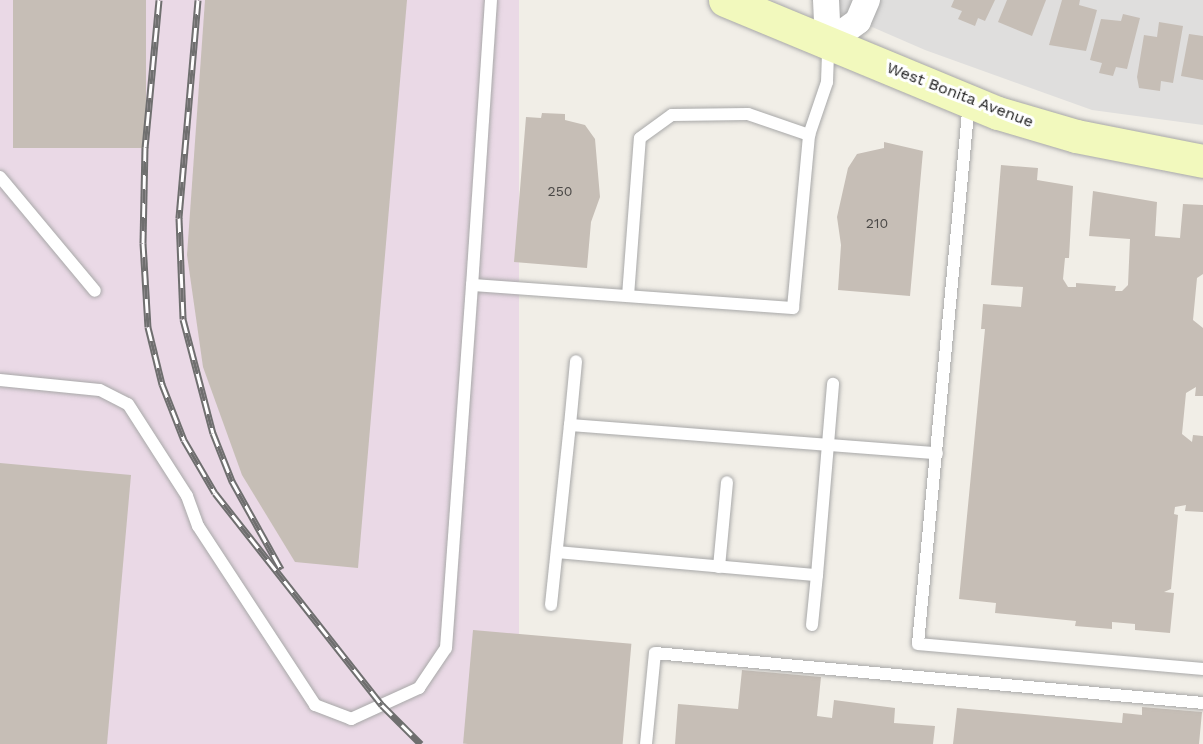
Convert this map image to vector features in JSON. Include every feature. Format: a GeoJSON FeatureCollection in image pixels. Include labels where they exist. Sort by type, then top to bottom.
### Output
{"type":"FeatureCollection","features":[{"type":"Feature","properties":{"kind":"main road","name":"West Bonita Avenue"},"geometry":{"type":"LineString","coordinates":[[725,0],[969,101],[1076,136],[1203,161]]}},
{"type":"Feature","properties":{"kind":"street"},"geometry":{"type":"LineString","coordinates":[[826,0],[828,43]]}},
{"type":"Feature","properties":{"kind":"street"},"geometry":{"type":"LineString","coordinates":[[828,43],[858,21],[867,0]]}},
{"type":"Feature","properties":{"kind":"lane"},"geometry":{"type":"LineString","coordinates":[[0,380],[100,390],[128,404],[188,496],[198,526],[315,705],[351,719],[419,688],[446,648],[492,0]]}},
{"type":"Feature","properties":{"kind":"lane"},"geometry":{"type":"LineString","coordinates":[[472,285],[793,308],[809,135],[827,82],[828,43]]}},
{"type":"Feature","properties":{"kind":"lane"},"geometry":{"type":"LineString","coordinates":[[969,101],[918,644],[1203,669]]}},
{"type":"Feature","properties":{"kind":"lane"},"geometry":{"type":"LineString","coordinates":[[628,296],[640,138],[672,115],[748,114],[809,135]]}},
{"type":"Feature","properties":{"kind":"lane"},"geometry":{"type":"LineString","coordinates":[[0,177],[94,291]]}},
{"type":"Feature","properties":{"kind":"lane"},"geometry":{"type":"LineString","coordinates":[[552,605],[576,361]]}},
{"type":"Feature","properties":{"kind":"lane"},"geometry":{"type":"LineString","coordinates":[[812,625],[833,384]]}},
{"type":"Feature","properties":{"kind":"lane"},"geometry":{"type":"LineString","coordinates":[[570,425],[937,453]]}},
{"type":"Feature","properties":{"kind":"lane"},"geometry":{"type":"LineString","coordinates":[[719,567],[727,483]]}},
{"type":"Feature","properties":{"kind":"lane"},"geometry":{"type":"LineString","coordinates":[[557,552],[817,575]]}},
{"type":"Feature","properties":{"kind":"lane"},"geometry":{"type":"LineString","coordinates":[[646,744],[655,653],[1203,703]]}},
{"type":"Feature","properties":{"kind":"shaded area"},"geometry":{"type":"Polygon","coordinates":[[[0,0],[519,0],[519,744],[0,744],[0,0]]]}},
{"type":"Feature","properties":{"kind":"shaded area"},"geometry":{"type":"Polygon","coordinates":[[[810,0],[1203,0],[1203,125],[1092,110],[925,50],[810,0]]]}},
{"type":"Feature","properties":{"kind":"building"},"geometry":{"type":"Polygon","coordinates":[[[13,0],[146,0],[146,148],[13,148],[13,0]]]}},
{"type":"Feature","properties":{"kind":"building"},"geometry":{"type":"Polygon","coordinates":[[[205,0],[407,0],[358,568],[295,562],[242,475],[203,367],[187,255],[205,0]]]}},
{"type":"Feature","properties":{"kind":"building"},"geometry":{"type":"Polygon","coordinates":[[[954,0],[995,0],[985,21],[978,18],[975,26],[958,19],[962,11],[951,7],[954,0]]]}},
{"type":"Feature","properties":{"kind":"building"},"geometry":{"type":"Polygon","coordinates":[[[1007,0],[1046,0],[1032,36],[998,22],[1007,0]]]}},
{"type":"Feature","properties":{"kind":"building"},"geometry":{"type":"Polygon","coordinates":[[[1062,0],[1080,0],[1079,5],[1097,10],[1086,51],[1049,45],[1062,0]]]}},
{"type":"Feature","properties":{"kind":"building"},"geometry":{"type":"Polygon","coordinates":[[[1123,14],[1140,18],[1127,69],[1116,67],[1113,76],[1099,73],[1102,63],[1090,60],[1101,19],[1121,21],[1123,14]]]}},
{"type":"Feature","properties":{"kind":"building"},"geometry":{"type":"Polygon","coordinates":[[[1159,22],[1183,26],[1173,83],[1161,81],[1160,91],[1139,88],[1137,77],[1144,35],[1157,37],[1159,22]]]}},
{"type":"Feature","properties":{"kind":"building"},"geometry":{"type":"Polygon","coordinates":[[[1189,34],[1203,36],[1203,80],[1181,76],[1189,34]]]}},
{"type":"Feature","properties":{"kind":"building"},"geometry":{"type":"Polygon","coordinates":[[[542,113],[565,114],[565,120],[585,125],[595,139],[600,197],[591,222],[587,268],[514,262],[526,117],[541,118],[542,113]]]}},
{"type":"Feature","properties":{"kind":"building"},"geometry":{"type":"Polygon","coordinates":[[[884,142],[923,151],[910,296],[838,290],[841,245],[837,217],[848,168],[857,154],[884,148],[884,142]]]}},
{"type":"Feature","properties":{"kind":"building"},"geometry":{"type":"Polygon","coordinates":[[[1001,165],[1038,168],[1037,180],[1073,186],[1069,258],[1065,258],[1063,279],[1068,287],[1076,287],[1076,283],[1116,286],[1115,291],[1122,291],[1128,285],[1130,239],[1089,236],[1093,191],[1157,202],[1155,236],[1180,238],[1183,204],[1203,205],[1203,274],[1197,278],[1193,320],[1203,328],[1203,396],[1195,396],[1196,387],[1186,393],[1182,434],[1192,442],[1193,435],[1203,436],[1203,512],[1185,511],[1186,505],[1175,507],[1174,514],[1178,515],[1171,589],[1164,592],[1174,593],[1170,633],[1135,630],[1135,624],[1112,622],[1112,629],[1075,626],[1076,621],[995,613],[996,603],[959,599],[985,329],[981,329],[983,304],[1021,307],[1023,287],[991,285],[1001,165]]]}},
{"type":"Feature","properties":{"kind":"building"},"geometry":{"type":"Polygon","coordinates":[[[0,463],[131,475],[107,744],[0,744],[0,463]]]}},
{"type":"Feature","properties":{"kind":"building"},"geometry":{"type":"Polygon","coordinates":[[[473,630],[631,644],[623,744],[463,744],[473,630]]]}},
{"type":"Feature","properties":{"kind":"building"},"geometry":{"type":"Polygon","coordinates":[[[742,670],[821,677],[817,716],[832,718],[834,700],[895,708],[894,723],[935,726],[933,744],[675,744],[678,704],[738,709],[742,670]]]}},
{"type":"Feature","properties":{"kind":"building"},"geometry":{"type":"Polygon","coordinates":[[[1142,707],[1202,712],[1199,744],[953,744],[957,708],[1122,723],[1123,713],[1142,715],[1142,707]]]}},
{"type":"Feature","properties":{"kind":"railway"},"geometry":{"type":"LineString","coordinates":[[159,0],[145,147],[143,243],[148,327],[162,384],[184,440],[215,493],[382,705],[421,744]]}},
{"type":"Feature","properties":{"kind":"railway"},"geometry":{"type":"LineString","coordinates":[[198,0],[179,218],[183,319],[213,433],[232,481],[281,569]]}}]}
